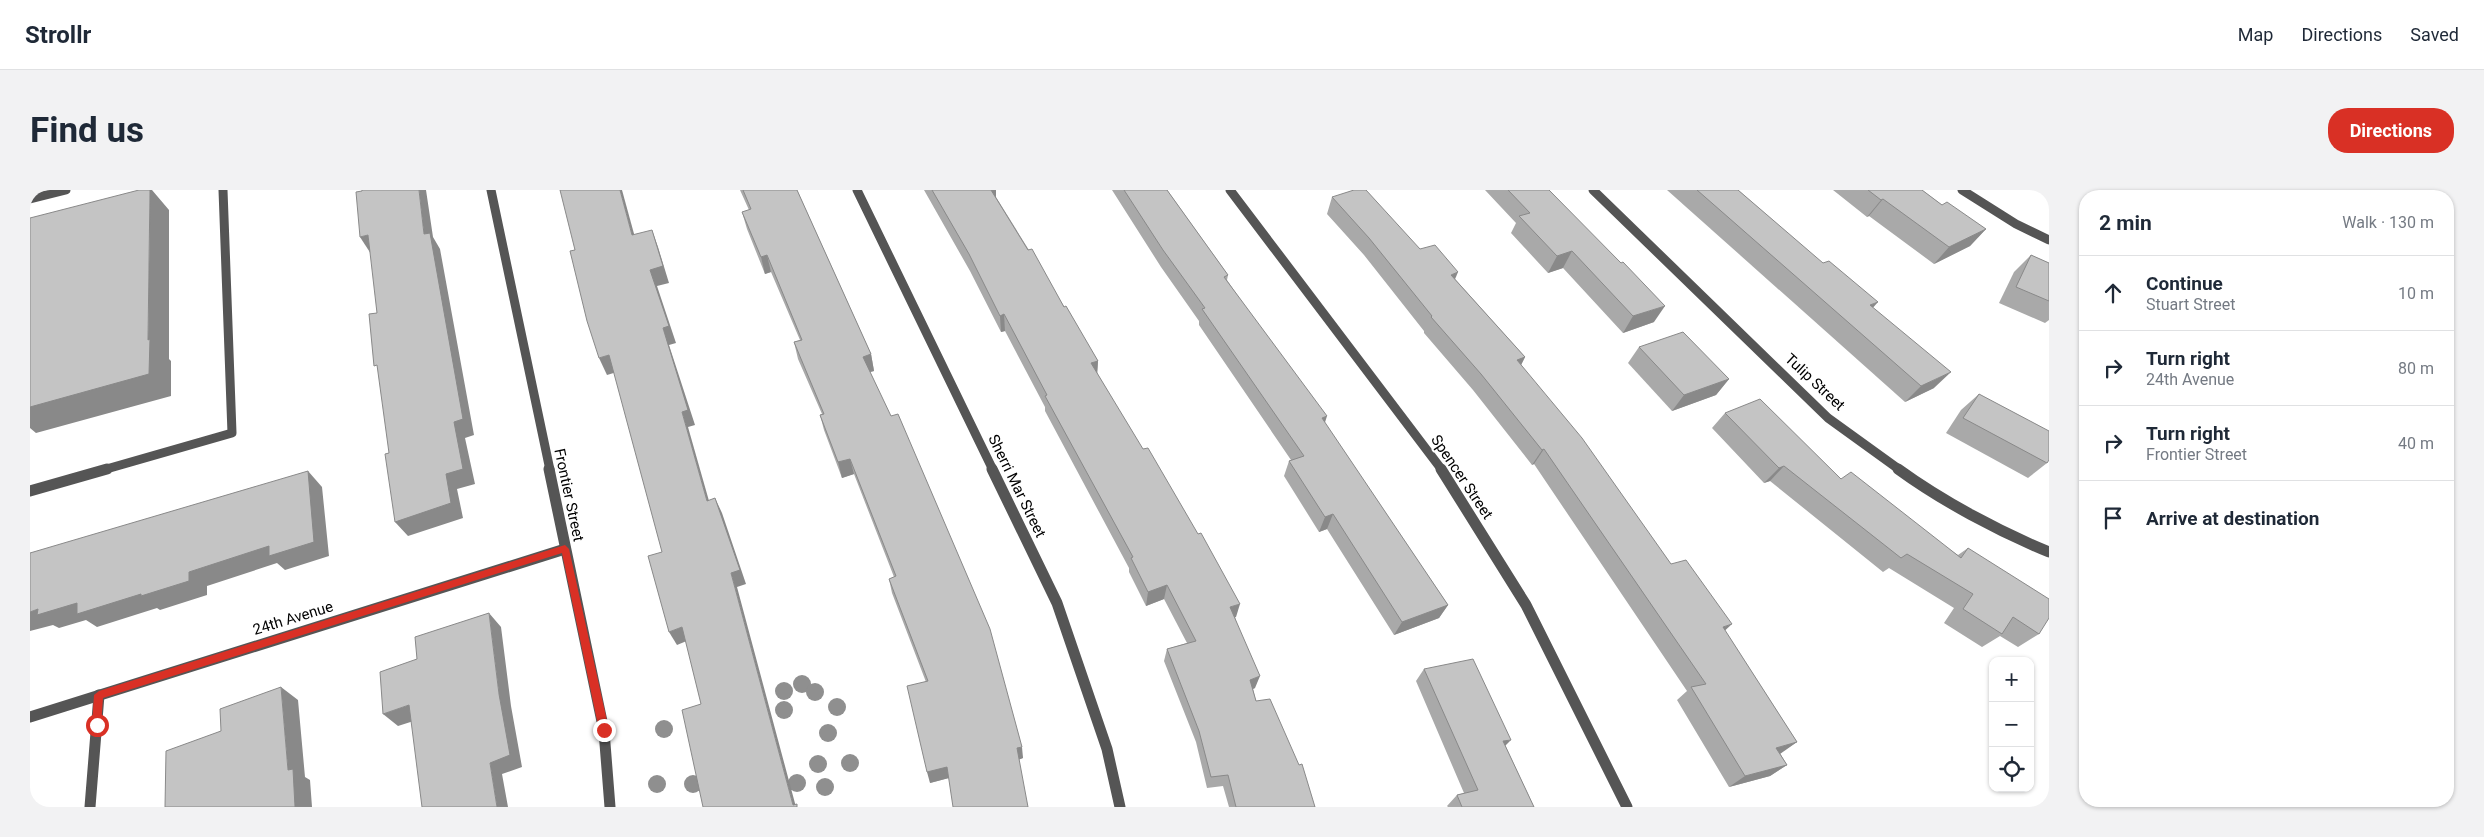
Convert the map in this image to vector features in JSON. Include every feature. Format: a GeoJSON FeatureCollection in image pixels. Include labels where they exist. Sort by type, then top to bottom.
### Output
{"type":"FeatureCollection","features":[{"type":"Feature","properties":{"kind":"street"},"geometry":{"type":"LineString","coordinates":[[30,198],[66,190]]}},
{"type":"Feature","properties":{"kind":"street"},"geometry":{"type":"LineString","coordinates":[[30,491],[232,433],[223,190]]}},
{"type":"Feature","properties":{"kind":"street","name":"Frontier Street"},"geometry":{"type":"LineString","coordinates":[[491,190],[604,730],[610,807]]}},
{"type":"Feature","properties":{"kind":"street","name":"Sherri Mar Street"},"geometry":{"type":"LineString","coordinates":[[857,190],[1057,603],[1107,749],[1120,807]]}},
{"type":"Feature","properties":{"kind":"street","name":"Spencer Street"},"geometry":{"type":"LineString","coordinates":[[1230,190],[1443,472],[1526,605],[1627,807]]}},
{"type":"Feature","properties":{"kind":"street","name":"Tulip Street"},"geometry":{"type":"LineString","coordinates":[[1593,190],[1828,418],[1916,482],[2020,540],[2049,552]]}},
{"type":"Feature","properties":{"kind":"street"},"geometry":{"type":"LineString","coordinates":[[1962,190],[2016,224],[2049,240]]}},
{"type":"Feature","properties":{"kind":"street","name":"24th Avenue"},"geometry":{"type":"LineString","coordinates":[[30,717],[565,549]]}},
{"type":"Feature","properties":{"kind":"street"},"geometry":{"type":"LineString","coordinates":[[90,807],[99,695]]}},
{"type":"Feature","properties":{"kind":"building"},"geometry":{"type":"Polygon","coordinates":[[[139,190],[150,190],[149,374],[30,407],[30,218],[139,190]]]}},
{"type":"Feature","properties":{"kind":"building"},"geometry":{"type":"Polygon","coordinates":[[[362,190],[419,190],[424,234],[430,233],[463,419],[454,422],[463,469],[446,474],[451,503],[395,522],[385,454],[389,453],[377,365],[374,366],[369,314],[377,313],[368,235],[360,237],[356,192],[362,190]]]}},
{"type":"Feature","properties":{"kind":"building"},"geometry":{"type":"Polygon","coordinates":[[[560,190],[620,190],[632,235],[652,230],[663,266],[650,270],[669,326],[663,328],[688,410],[682,412],[707,501],[715,498],[740,570],[731,573],[793,805],[797,804],[797,807],[703,807],[682,710],[701,704],[682,627],[669,632],[648,556],[662,552],[609,355],[599,358],[587,321],[570,251],[575,250],[560,190]]]}},
{"type":"Feature","properties":{"kind":"building"},"geometry":{"type":"Polygon","coordinates":[[[743,190],[797,190],[871,354],[863,357],[891,416],[898,414],[990,629],[1022,747],[1017,748],[1028,807],[953,807],[947,767],[927,772],[907,686],[928,681],[889,579],[896,576],[850,459],[838,462],[820,415],[824,414],[794,342],[802,340],[767,255],[761,257],[742,212],[751,209],[743,190]]]}},
{"type":"Feature","properties":{"kind":"building"},"geometry":{"type":"Polygon","coordinates":[[[932,190],[991,190],[1028,250],[1032,249],[1064,307],[1066,306],[1098,361],[1091,363],[1143,449],[1148,448],[1198,534],[1201,533],[1240,604],[1230,607],[1260,676],[1250,680],[1256,701],[1270,699],[1299,765],[1302,764],[1315,807],[1236,807],[1228,775],[1211,777],[1199,731],[1167,649],[1196,641],[1167,585],[1148,592],[1131,558],[1133,557],[1045,396],[1047,395],[1004,314],[1000,316],[969,254],[932,190]]]}},
{"type":"Feature","properties":{"kind":"building"},"geometry":{"type":"Polygon","coordinates":[[[1124,190],[1167,190],[1228,275],[1224,277],[1327,416],[1322,418],[1448,605],[1402,622],[1333,514],[1325,517],[1289,461],[1304,456],[1202,309],[1205,308],[1163,250],[1124,190]]]}},
{"type":"Feature","properties":{"kind":"building"},"geometry":{"type":"Polygon","coordinates":[[[1354,190],[1366,190],[1420,249],[1435,245],[1458,272],[1451,275],[1525,357],[1517,360],[1582,438],[1671,564],[1686,560],[1732,624],[1723,627],[1797,742],[1776,748],[1787,765],[1745,776],[1691,687],[1706,684],[1544,449],[1542,450],[1481,374],[1431,317],[1369,238],[1332,197],[1354,190]]]}},
{"type":"Feature","properties":{"kind":"building"},"geometry":{"type":"Polygon","coordinates":[[[1508,190],[1549,190],[1665,306],[1633,316],[1572,251],[1557,256],[1519,216],[1530,213],[1508,190]]]}},
{"type":"Feature","properties":{"kind":"building"},"geometry":{"type":"Polygon","coordinates":[[[1697,190],[1738,190],[1823,263],[1829,261],[1878,302],[1870,305],[1951,372],[1921,386],[1697,190]]]}},
{"type":"Feature","properties":{"kind":"building"},"geometry":{"type":"Polygon","coordinates":[[[1868,190],[1922,190],[1942,205],[1947,202],[1986,229],[1949,247],[1868,190]]]}},
{"type":"Feature","properties":{"kind":"building"},"geometry":{"type":"Polygon","coordinates":[[[2031,255],[2049,263],[2049,301],[2016,287],[2031,255]]]}},
{"type":"Feature","properties":{"kind":"building"},"geometry":{"type":"Polygon","coordinates":[[[1683,332],[1729,379],[1684,395],[1639,347],[1683,332]]]}},
{"type":"Feature","properties":{"kind":"building"},"geometry":{"type":"Polygon","coordinates":[[[1979,394],[2049,431],[2049,460],[2047,463],[1963,418],[1979,394]]]}},
{"type":"Feature","properties":{"kind":"building"},"geometry":{"type":"Polygon","coordinates":[[[1760,399],[1841,479],[1851,472],[1961,558],[1968,548],[2049,599],[2049,618],[2039,634],[2013,617],[2002,634],[1963,609],[1973,594],[1907,554],[1901,558],[1784,466],[1779,468],[1725,413],[1760,399]]]}},
{"type":"Feature","properties":{"kind":"building"},"geometry":{"type":"Polygon","coordinates":[[[308,471],[314,542],[269,556],[269,546],[189,572],[189,581],[77,614],[77,603],[37,615],[38,609],[30,612],[30,553],[308,471]]]}},
{"type":"Feature","properties":{"kind":"building"},"geometry":{"type":"Polygon","coordinates":[[[489,613],[499,694],[510,755],[490,763],[497,807],[422,807],[409,705],[383,714],[380,672],[417,659],[415,637],[489,613]]]}},
{"type":"Feature","properties":{"kind":"building"},"geometry":{"type":"Polygon","coordinates":[[[1473,659],[1511,740],[1503,741],[1534,807],[1462,807],[1457,795],[1478,790],[1424,669],[1473,659]]]}},
{"type":"Feature","properties":{"kind":"building"},"geometry":{"type":"Polygon","coordinates":[[[281,687],[288,770],[293,769],[295,807],[165,807],[166,751],[221,731],[220,709],[281,687]]]}},
{"type":"Feature","properties":{"kind":"route"},"geometry":{"type":"LineString","coordinates":[[97,725],[99,695],[565,549],[604,730]]}}]}
